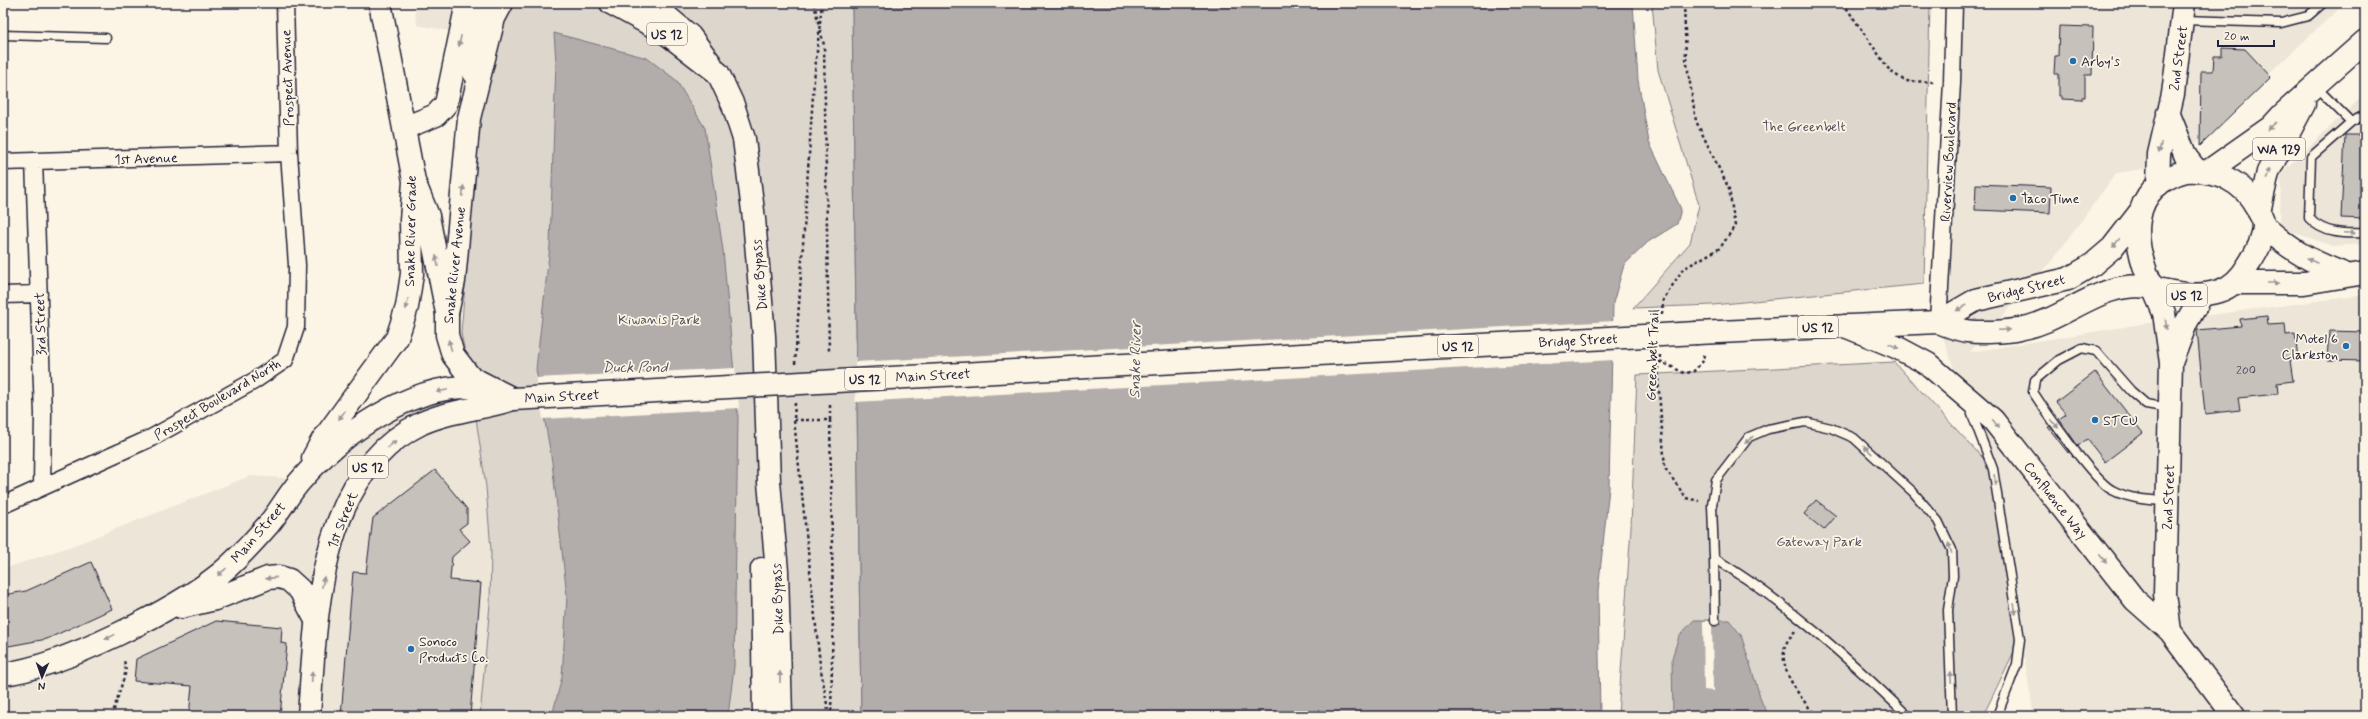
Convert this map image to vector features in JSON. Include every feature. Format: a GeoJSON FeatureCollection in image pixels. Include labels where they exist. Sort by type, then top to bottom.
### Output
{"type":"FeatureCollection","features":[{"type":"Feature","properties":{"kind":"main road","name":"Snake River Grade"},"geometry":{"type":"LineString","coordinates":[[302,479],[322,441],[397,338],[407,308],[412,274],[411,220],[414,181],[380,3]]}},
{"type":"Feature","properties":{"kind":"main road"},"geometry":{"type":"LineString","coordinates":[[404,128],[436,115],[446,104],[467,3]]}},
{"type":"Feature","properties":{"kind":"main road"},"geometry":{"type":"LineString","coordinates":[[469,118],[480,3]]}},
{"type":"Feature","properties":{"kind":"main road"},"geometry":{"type":"LineString","coordinates":[[469,118],[494,18],[502,3]]}},
{"type":"Feature","properties":{"kind":"main road","name":"US 12"},"geometry":{"type":"LineString","coordinates":[[611,3],[666,33],[718,73]]}},
{"type":"Feature","properties":{"kind":"main road"},"geometry":{"type":"LineString","coordinates":[[651,3],[690,36],[718,73]]}},
{"type":"Feature","properties":{"kind":"main road"},"geometry":{"type":"LineString","coordinates":[[677,3],[692,18],[709,42],[718,73]]}},
{"type":"Feature","properties":{"kind":"main road","name":"2nd Street"},"geometry":{"type":"LineString","coordinates":[[2158,185],[2159,154],[2173,94],[2183,12]]}},
{"type":"Feature","properties":{"kind":"main road","name":"WA 129"},"geometry":{"type":"LineString","coordinates":[[2202,171],[2271,127],[2283,114],[2314,89],[2365,41]]}},
{"type":"Feature","properties":{"kind":"main road","name":"Dike Bypass"},"geometry":{"type":"LineString","coordinates":[[718,73],[738,120],[748,171],[764,336],[769,482],[777,571],[781,716]]}},
{"type":"Feature","properties":{"kind":"main road","name":"WA 129"},"geometry":{"type":"LineString","coordinates":[[2262,219],[2268,172],[2314,89]]}},
{"type":"Feature","properties":{"kind":"main road"},"geometry":{"type":"LineString","coordinates":[[2168,112],[2186,158],[2202,171]]}},
{"type":"Feature","properties":{"kind":"main road","name":"Snake River Avenue"},"geometry":{"type":"LineString","coordinates":[[469,118],[454,281],[447,313],[447,336],[452,354],[470,377],[504,395]]}},
{"type":"Feature","properties":{"kind":"main road","name":"US 12"},"geometry":{"type":"LineString","coordinates":[[2202,171],[2223,176],[2246,190],[2262,219],[2283,243],[2303,257],[2357,274],[2304,283],[2234,284],[2218,292],[2202,295],[2173,293],[2153,288],[2144,270],[2139,250],[2138,223],[2140,212],[2150,192],[2158,185],[2176,174],[2202,171]]}},
{"type":"Feature","properties":{"kind":"main road"},"geometry":{"type":"LineString","coordinates":[[414,181],[428,216],[447,313]]}},
{"type":"Feature","properties":{"kind":"main road","name":"Bridge Street"},"geometry":{"type":"LineString","coordinates":[[1938,322],[1976,300],[2068,279],[2092,265],[2112,248],[2140,212]]}},
{"type":"Feature","properties":{"kind":"main road"},"geometry":{"type":"LineString","coordinates":[[2234,284],[2255,254],[2262,241],[2262,219]]}},
{"type":"Feature","properties":{"kind":"main road","name":"Bridge Street"},"geometry":{"type":"LineString","coordinates":[[1218,358],[1701,343],[1845,326],[1938,322],[1967,331],[2019,330],[2067,311],[2115,287],[2140,285],[2153,288]]}},
{"type":"Feature","properties":{"kind":"main road","name":"2nd Street"},"geometry":{"type":"LineString","coordinates":[[2153,288],[2164,314],[2171,363],[2165,594],[2170,631]]}},
{"type":"Feature","properties":{"kind":"main road","name":"2nd Street"},"geometry":{"type":"LineString","coordinates":[[2171,363],[2186,323],[2202,295]]}},
{"type":"Feature","properties":{"kind":"main road","name":"Confluence Way"},"geometry":{"type":"LineString","coordinates":[[1845,326],[1896,347],[1928,364],[1993,420],[2135,600],[2170,631],[2234,716]]}},
{"type":"Feature","properties":{"kind":"main road","name":"Main Street"},"geometry":{"type":"LineString","coordinates":[[3,674],[17,672],[82,650],[160,612],[190,595],[222,572],[268,525],[302,479],[354,430],[398,406],[421,396],[453,389],[471,387],[504,395],[1218,358]]}},
{"type":"Feature","properties":{"kind":"main road","name":"1st Street"},"geometry":{"type":"LineString","coordinates":[[309,716],[316,620],[328,554],[334,533],[358,482],[373,461],[397,440],[422,423],[466,409],[496,405],[504,395]]}},
{"type":"Feature","properties":{"kind":"main road","name":"Dike Bypass"},"geometry":{"type":"LineString","coordinates":[[764,716],[762,572],[769,482]]}},
{"type":"Feature","properties":{"kind":"main road"},"geometry":{"type":"LineString","coordinates":[[753,716],[762,572]]}},
{"type":"Feature","properties":{"kind":"main road"},"geometry":{"type":"LineString","coordinates":[[160,612],[215,599],[268,578],[279,577],[289,580],[300,590],[316,620]]}},
{"type":"Feature","properties":{"kind":"street","name":"Prospect Avenue"},"geometry":{"type":"LineString","coordinates":[[285,3],[289,153]]}},
{"type":"Feature","properties":{"kind":"street","name":"Riverview Boulevard"},"geometry":{"type":"LineString","coordinates":[[1938,322],[1952,83],[1954,3]]}},
{"type":"Feature","properties":{"kind":"street","name":"1st Avenue"},"geometry":{"type":"LineString","coordinates":[[3,162],[289,153]]}},
{"type":"Feature","properties":{"kind":"street","name":"Prospect Boulevard North"},"geometry":{"type":"LineString","coordinates":[[3,505],[151,438],[254,381],[285,360],[296,327],[296,265],[289,153]]}},
{"type":"Feature","properties":{"kind":"street","name":"3rd Street"},"geometry":{"type":"LineString","coordinates":[[34,162],[40,294],[42,487]]}},
{"type":"Feature","properties":{"kind":"street"},"geometry":{"type":"LineString","coordinates":[[3,295],[40,294]]}},
{"type":"Feature","properties":{"kind":"lane"},"geometry":{"type":"LineString","coordinates":[[2183,12],[2281,23],[2308,16],[2323,3]]}},
{"type":"Feature","properties":{"kind":"lane"},"geometry":{"type":"LineString","coordinates":[[3,34],[106,38]]}},
{"type":"Feature","properties":{"kind":"lane"},"geometry":{"type":"LineString","coordinates":[[2314,89],[2351,122]]}},
{"type":"Feature","properties":{"kind":"lane"},"geometry":{"type":"LineString","coordinates":[[2365,115],[2351,122],[2311,158],[2309,218],[2315,225],[2329,230],[2345,234],[2365,233]]}},
{"type":"Feature","properties":{"kind":"lane"},"geometry":{"type":"LineString","coordinates":[[2168,501],[2134,498],[2111,490],[2097,477],[2033,392],[2035,380],[2060,360],[2082,348],[2096,351],[2131,391],[2146,404],[2170,408]]}},
{"type":"Feature","properties":{"kind":"lane"},"geometry":{"type":"LineString","coordinates":[[1962,392],[1979,430],[1993,469],[2020,639],[2017,664],[1997,716]]}},
{"type":"Feature","properties":{"kind":"lane"},"geometry":{"type":"LineString","coordinates":[[1715,621],[1712,505],[1716,480],[1749,437],[1768,429],[1805,422],[1831,428],[1854,438],[1913,492],[1938,521],[1952,550],[1953,576],[1948,610],[1952,716]]}},
{"type":"Feature","properties":{"kind":"lane"},"geometry":{"type":"LineString","coordinates":[[1714,558],[1739,573],[1802,619],[1867,676],[1908,716]]}},
{"type":"Feature","properties":{"kind":"path"},"geometry":{"type":"LineString","coordinates":[[814,3],[824,45],[829,354]]}},
{"type":"Feature","properties":{"kind":"path"},"geometry":{"type":"LineString","coordinates":[[795,367],[807,168],[822,3]]}},
{"type":"Feature","properties":{"kind":"path","name":"Greenbelt Trail"},"geometry":{"type":"LineString","coordinates":[[1662,316],[1663,300],[1683,269],[1720,248],[1735,226],[1729,189],[1696,122],[1686,58],[1684,3]]}},
{"type":"Feature","properties":{"kind":"path"},"geometry":{"type":"LineString","coordinates":[[1843,3],[1890,71],[1905,81],[1952,83]]}},
{"type":"Feature","properties":{"kind":"path"},"geometry":{"type":"LineString","coordinates":[[1660,361],[1684,373],[1693,372],[1703,361],[1701,343]]}},
{"type":"Feature","properties":{"kind":"path","name":"Greenbelt Trail"},"geometry":{"type":"LineString","coordinates":[[1660,354],[1658,379],[1664,468],[1686,498],[1712,505]]}},
{"type":"Feature","properties":{"kind":"path"},"geometry":{"type":"LineString","coordinates":[[795,398],[794,420],[820,664],[830,716]]}},
{"type":"Feature","properties":{"kind":"path"},"geometry":{"type":"LineString","coordinates":[[830,399],[833,608],[830,716]]}},
{"type":"Feature","properties":{"kind":"path"},"geometry":{"type":"LineString","coordinates":[[794,420],[830,420]]}},
{"type":"Feature","properties":{"kind":"path"},"geometry":{"type":"LineString","coordinates":[[1802,619],[1786,644],[1785,668],[1799,695],[1816,716]]}},
{"type":"Feature","properties":{"kind":"path"},"geometry":{"type":"LineString","coordinates":[[112,716],[126,671],[124,660]]}},
{"type":"Feature","properties":{"kind":"shaded area"},"geometry":{"type":"Polygon","coordinates":[[[414,3],[467,3],[461,33],[417,25],[414,3]]]}},
{"type":"Feature","properties":{"kind":"shaded area"},"geometry":{"type":"Polygon","coordinates":[[[1954,3],[2345,3],[2205,133],[2177,164],[2116,173],[2055,257],[1970,352],[2148,323],[2365,295],[2365,716],[2034,716],[1993,469],[1962,392],[1938,322],[1954,3]]]}},
{"type":"Feature","properties":{"kind":"shaded area"},"geometry":{"type":"Polygon","coordinates":[[[2365,94],[2365,244],[2333,246],[2280,228],[2281,173],[2365,94]]]}},
{"type":"Feature","properties":{"kind":"shaded area"},"geometry":{"type":"Polygon","coordinates":[[[471,387],[486,487],[491,550],[490,604],[480,716],[3,716],[3,569],[75,545],[250,476],[302,479],[354,430],[471,387]]]}},
{"type":"Feature","properties":{"kind":"green space","name":"Kiwanis Park"},"geometry":{"type":"Polygon","coordinates":[[[495,3],[852,3],[861,716],[480,716],[490,604],[491,550],[486,487],[470,377],[461,333],[476,152],[495,3]]]}},
{"type":"Feature","properties":{"kind":"green space","name":"The Greenbelt"},"geometry":{"type":"Polygon","coordinates":[[[1652,3],[1930,3],[1924,284],[1713,305],[1633,308],[1690,243],[1699,205],[1658,70],[1652,3]]]}},
{"type":"Feature","properties":{"kind":"green space","name":"Gateway Park"},"geometry":{"type":"Polygon","coordinates":[[[1894,362],[1993,469],[2020,639],[1983,716],[1618,716],[1631,527],[1637,375],[1894,362]]]}},
{"type":"Feature","properties":{"kind":"water","name":"Snake River"},"geometry":{"type":"Polygon","coordinates":[[[852,3],[1633,3],[1638,80],[1649,142],[1681,209],[1677,224],[1648,242],[1624,265],[1613,303],[1609,488],[1598,591],[1600,716],[861,716],[852,3]]]}},
{"type":"Feature","properties":{"kind":"water","name":"Duck Pond"},"geometry":{"type":"Polygon","coordinates":[[[554,33],[647,58],[676,80],[705,128],[723,250],[738,418],[734,667],[728,716],[552,716],[562,677],[567,596],[552,462],[536,369],[550,246],[556,62],[554,33]]]}},
{"type":"Feature","properties":{"kind":"water"},"geometry":{"type":"Polygon","coordinates":[[[1694,620],[1729,620],[1741,635],[1762,703],[1769,716],[1673,716],[1672,658],[1679,636],[1694,620]]]}},
{"type":"Feature","properties":{"kind":"pier"},"geometry":{"type":"Polygon","coordinates":[[[1615,321],[1614,360],[855,402],[855,362],[1615,321]]]}},
{"type":"Feature","properties":{"kind":"pier"},"geometry":{"type":"Polygon","coordinates":[[[735,368],[739,408],[543,419],[536,378],[735,368]]]}},
{"type":"Feature","properties":{"kind":"pier"},"geometry":{"type":"Polygon","coordinates":[[[1703,621],[1712,621],[1713,691],[1704,690],[1703,621]]]}},
{"type":"Feature","properties":{"kind":"building","name":"Arby's"},"geometry":{"type":"Polygon","coordinates":[[[2059,26],[2093,27],[2092,75],[2085,75],[2085,97],[2082,97],[2082,100],[2062,99],[2062,96],[2059,96],[2059,74],[2054,74],[2055,56],[2058,56],[2059,26]]]}},
{"type":"Feature","properties":{"kind":"building"},"geometry":{"type":"Polygon","coordinates":[[[2222,48],[2245,49],[2271,77],[2200,146],[2201,71],[2213,71],[2214,56],[2222,56],[2222,48]]]}},
{"type":"Feature","properties":{"kind":"building"},"geometry":{"type":"Polygon","coordinates":[[[2345,135],[2365,135],[2365,219],[2341,218],[2345,135]]]}},
{"type":"Feature","properties":{"kind":"building","name":"Taco Time"},"geometry":{"type":"Polygon","coordinates":[[[1976,184],[2051,187],[2050,213],[1975,210],[1976,184]]]}},
{"type":"Feature","properties":{"kind":"building"},"geometry":{"type":"Polygon","coordinates":[[[2267,316],[2268,325],[2285,324],[2286,335],[2295,334],[2298,359],[2290,360],[2293,381],[2277,383],[2278,394],[2238,398],[2240,410],[2205,414],[2197,330],[2241,326],[2240,319],[2267,316]]]}},
{"type":"Feature","properties":{"kind":"building","name":"Motel 6 Clarkston"},"geometry":{"type":"Polygon","coordinates":[[[2329,331],[2365,332],[2365,361],[2327,360],[2329,331]]]}},
{"type":"Feature","properties":{"kind":"building","name":"STCU"},"geometry":{"type":"Polygon","coordinates":[[[2095,372],[2143,433],[2105,462],[2087,439],[2078,446],[2059,419],[2066,414],[2056,402],[2095,372]]]}},
{"type":"Feature","properties":{"kind":"building"},"geometry":{"type":"Polygon","coordinates":[[[2050,426],[2069,452],[2068,453],[2048,427],[2050,426]]]}},
{"type":"Feature","properties":{"kind":"building","name":"Sonoco Products Co."},"geometry":{"type":"Polygon","coordinates":[[[435,470],[467,509],[467,523],[459,529],[470,541],[452,557],[450,580],[481,583],[470,716],[341,716],[353,572],[366,573],[373,518],[435,470]]]}},
{"type":"Feature","properties":{"kind":"building"},"geometry":{"type":"Polygon","coordinates":[[[1816,500],[1836,516],[1824,530],[1804,514],[1816,500]]]}},
{"type":"Feature","properties":{"kind":"building"},"geometry":{"type":"Polygon","coordinates":[[[91,562],[112,609],[47,639],[3,647],[3,595],[26,591],[91,562]]]}},
{"type":"Feature","properties":{"kind":"building"},"geometry":{"type":"Polygon","coordinates":[[[216,621],[282,627],[281,643],[287,644],[280,716],[189,716],[192,686],[134,681],[136,659],[216,621]]]}},
{"type":"Feature","properties":{"kind":"place","name":"Arby's"},"geometry":{"type":"Point","coordinates":[2073,61]}},
{"type":"Feature","properties":{"kind":"place","name":"Taco Time"},"geometry":{"type":"Point","coordinates":[2013,198]}},
{"type":"Feature","properties":{"kind":"place","name":"Motel 6 Clarkston"},"geometry":{"type":"Point","coordinates":[2346,346]}},
{"type":"Feature","properties":{"kind":"place","name":"STCU"},"geometry":{"type":"Point","coordinates":[2095,420]}},
{"type":"Feature","properties":{"kind":"place","name":"Sonoco Products Co."},"geometry":{"type":"Point","coordinates":[411,649]}}]}
